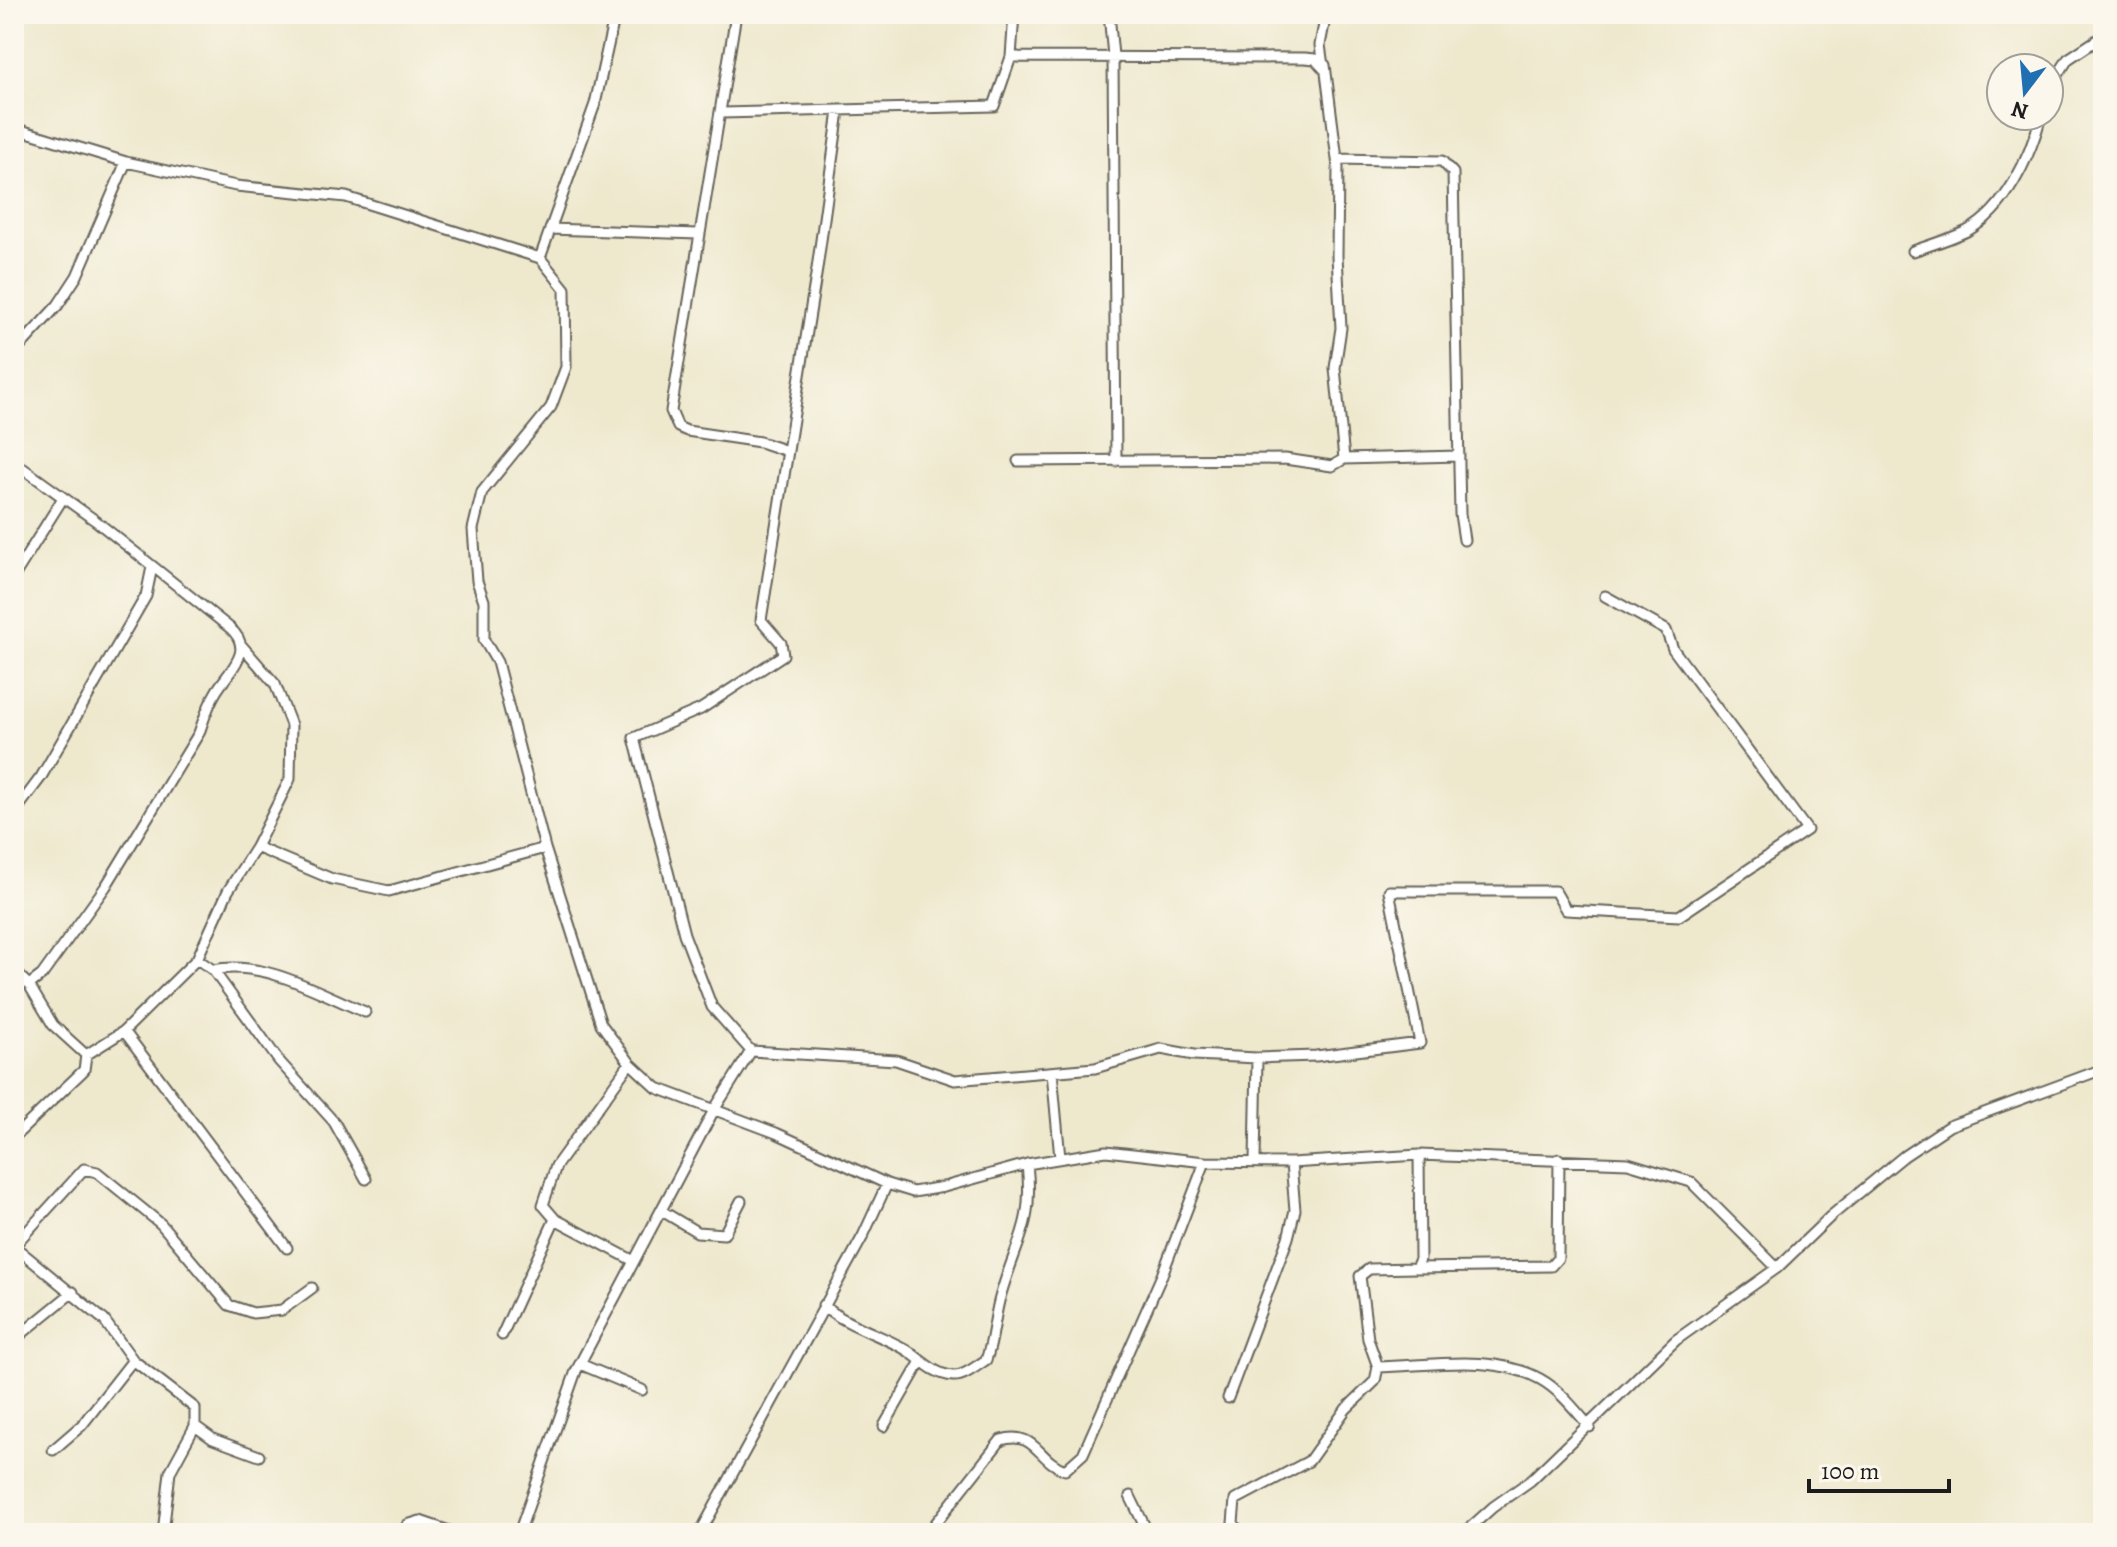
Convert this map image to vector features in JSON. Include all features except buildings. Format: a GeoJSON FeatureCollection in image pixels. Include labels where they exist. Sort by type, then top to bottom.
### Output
{"type":"FeatureCollection","features":[{"type":"Feature","properties":{"kind":"street"},"geometry":{"type":"LineString","coordinates":[[540,258],[595,104],[615,14]]}},
{"type":"Feature","properties":{"kind":"street"},"geometry":{"type":"LineString","coordinates":[[736,14],[671,411],[675,422],[687,431],[760,442],[787,451]]}},
{"type":"Feature","properties":{"kind":"street"},"geometry":{"type":"LineString","coordinates":[[722,113],[994,106],[1011,57],[1014,14]]}},
{"type":"Feature","properties":{"kind":"street"},"geometry":{"type":"LineString","coordinates":[[1109,14],[1113,56],[1116,461]]}},
{"type":"Feature","properties":{"kind":"street"},"geometry":{"type":"LineString","coordinates":[[1324,69],[1320,45],[1326,14]]}},
{"type":"Feature","properties":{"kind":"street"},"geometry":{"type":"LineString","coordinates":[[2065,64],[2103,36]]}},
{"type":"Feature","properties":{"kind":"street"},"geometry":{"type":"LineString","coordinates":[[1011,57],[1305,58],[1315,59],[1324,69]]}},
{"type":"Feature","properties":{"kind":"street"},"geometry":{"type":"LineString","coordinates":[[1324,69],[1325,65],[1337,159],[1341,328],[1335,368],[1344,459]]}},
{"type":"Feature","properties":{"kind":"street"},"geometry":{"type":"LineString","coordinates":[[839,111],[761,620],[781,643],[783,655],[701,709],[634,738],[690,949],[712,1007],[751,1051],[896,1060],[955,1080],[1095,1068],[1161,1049],[1194,1055],[1257,1058],[1316,1056],[1420,1043],[1389,891],[1555,891],[1566,910],[1679,916],[1807,830],[1673,649],[1666,630],[1605,596]]}},
{"type":"Feature","properties":{"kind":"street"},"geometry":{"type":"LineString","coordinates":[[14,128],[126,162],[236,186],[346,197],[540,258],[565,289],[566,367],[551,407],[482,492],[473,529],[477,581],[484,601],[484,640],[497,662],[545,848],[601,1024],[630,1063],[657,1088],[776,1133],[887,1184],[913,1192],[944,1187],[1027,1164],[1106,1151],[1205,1162],[1291,1163],[1419,1155],[1628,1163],[1691,1182],[1777,1268]]}},
{"type":"Feature","properties":{"kind":"street"},"geometry":{"type":"LineString","coordinates":[[1913,251],[1968,230],[1992,212],[2011,185],[2034,132]]}},
{"type":"Feature","properties":{"kind":"street"},"geometry":{"type":"LineString","coordinates":[[1337,159],[1442,161],[1453,173],[1459,456],[1464,540]]}},
{"type":"Feature","properties":{"kind":"street"},"geometry":{"type":"LineString","coordinates":[[14,353],[58,305],[77,276],[126,162]]}},
{"type":"Feature","properties":{"kind":"street"},"geometry":{"type":"LineString","coordinates":[[550,229],[698,234]]}},
{"type":"Feature","properties":{"kind":"street"},"geometry":{"type":"LineString","coordinates":[[1018,461],[1285,459],[1332,466],[1344,459],[1459,456]]}},
{"type":"Feature","properties":{"kind":"street"},"geometry":{"type":"LineString","coordinates":[[14,462],[239,636],[242,646],[275,684],[291,725],[290,779],[256,847],[228,891],[197,959],[124,1031],[86,1055]]}},
{"type":"Feature","properties":{"kind":"street"},"geometry":{"type":"LineString","coordinates":[[14,576],[63,498]]}},
{"type":"Feature","properties":{"kind":"street"},"geometry":{"type":"LineString","coordinates":[[14,813],[41,777],[146,596],[152,567]]}},
{"type":"Feature","properties":{"kind":"street"},"geometry":{"type":"LineString","coordinates":[[29,985],[42,975],[106,886],[199,733],[209,704],[239,659],[242,646]]}},
{"type":"Feature","properties":{"kind":"street"},"geometry":{"type":"LineString","coordinates":[[256,847],[332,879],[389,891],[545,848]]}},
{"type":"Feature","properties":{"kind":"street"},"geometry":{"type":"LineString","coordinates":[[197,959],[213,970],[279,1061],[334,1122],[366,1179]]}},
{"type":"Feature","properties":{"kind":"street"},"geometry":{"type":"LineString","coordinates":[[213,970],[235,965],[277,977],[365,1012]]}},
{"type":"Feature","properties":{"kind":"street"},"geometry":{"type":"LineString","coordinates":[[14,971],[29,985],[53,1025],[86,1055]]}},
{"type":"Feature","properties":{"kind":"street"},"geometry":{"type":"LineString","coordinates":[[124,1031],[287,1248]]}},
{"type":"Feature","properties":{"kind":"street"},"geometry":{"type":"LineString","coordinates":[[519,1533],[580,1364],[714,1110],[751,1051]]}},
{"type":"Feature","properties":{"kind":"street"},"geometry":{"type":"LineString","coordinates":[[14,1137],[84,1070],[86,1055]]}},
{"type":"Feature","properties":{"kind":"street"},"geometry":{"type":"LineString","coordinates":[[1255,1161],[1257,1058]]}},
{"type":"Feature","properties":{"kind":"street"},"geometry":{"type":"LineString","coordinates":[[630,1063],[556,1166],[543,1205],[555,1219],[634,1261]]}},
{"type":"Feature","properties":{"kind":"street"},"geometry":{"type":"LineString","coordinates":[[1464,1533],[1493,1507],[1530,1481],[1590,1427],[1676,1340],[1777,1268],[1831,1216],[1904,1156],[1949,1126],[2103,1069]]}},
{"type":"Feature","properties":{"kind":"street"},"geometry":{"type":"LineString","coordinates":[[1052,1072],[1060,1158]]}},
{"type":"Feature","properties":{"kind":"street"},"geometry":{"type":"LineString","coordinates":[[1416,1268],[1420,1259],[1419,1155]]}},
{"type":"Feature","properties":{"kind":"street"},"geometry":{"type":"LineString","coordinates":[[1241,1533],[1233,1523],[1235,1500],[1309,1461],[1346,1409],[1375,1381],[1378,1367],[1368,1339],[1360,1276],[1369,1269],[1551,1266],[1558,1258],[1559,1159]]}},
{"type":"Feature","properties":{"kind":"street"},"geometry":{"type":"LineString","coordinates":[[928,1533],[1001,1440],[1016,1436],[1025,1438],[1049,1465],[1065,1470],[1083,1454],[1162,1275],[1205,1162]]}},
{"type":"Feature","properties":{"kind":"street"},"geometry":{"type":"LineString","coordinates":[[1228,1398],[1288,1238],[1295,1210],[1291,1163]]}},
{"type":"Feature","properties":{"kind":"street"},"geometry":{"type":"LineString","coordinates":[[823,1305],[859,1329],[906,1350],[920,1363],[949,1376],[962,1375],[986,1360],[1000,1298],[1028,1223],[1031,1198],[1027,1164]]}},
{"type":"Feature","properties":{"kind":"street"},"geometry":{"type":"LineString","coordinates":[[163,1533],[170,1472],[195,1426],[195,1408],[133,1360],[104,1320],[14,1246],[84,1169],[97,1172],[161,1224],[229,1305],[253,1313],[282,1310],[312,1288]]}},
{"type":"Feature","properties":{"kind":"street"},"geometry":{"type":"LineString","coordinates":[[700,1533],[868,1226],[887,1184]]}},
{"type":"Feature","properties":{"kind":"street"},"geometry":{"type":"LineString","coordinates":[[662,1211],[697,1232],[724,1234],[741,1201]]}},
{"type":"Feature","properties":{"kind":"street"},"geometry":{"type":"LineString","coordinates":[[502,1335],[555,1219]]}},
{"type":"Feature","properties":{"kind":"street"},"geometry":{"type":"LineString","coordinates":[[14,1340],[73,1292]]}},
{"type":"Feature","properties":{"kind":"street"},"geometry":{"type":"LineString","coordinates":[[53,1450],[82,1425],[133,1360]]}},
{"type":"Feature","properties":{"kind":"street"},"geometry":{"type":"LineString","coordinates":[[884,1426],[920,1363]]}},
{"type":"Feature","properties":{"kind":"street"},"geometry":{"type":"LineString","coordinates":[[580,1364],[642,1390]]}},
{"type":"Feature","properties":{"kind":"street"},"geometry":{"type":"LineString","coordinates":[[1378,1367],[1500,1364],[1540,1379],[1565,1399],[1590,1427]]}},
{"type":"Feature","properties":{"kind":"street"},"geometry":{"type":"LineString","coordinates":[[195,1426],[213,1439],[259,1456]]}},
{"type":"Feature","properties":{"kind":"street"},"geometry":{"type":"LineString","coordinates":[[1130,1496],[1148,1533]]}},
{"type":"Feature","properties":{"kind":"street"},"geometry":{"type":"LineString","coordinates":[[404,1533],[407,1525],[420,1521],[455,1533]]}}]}
